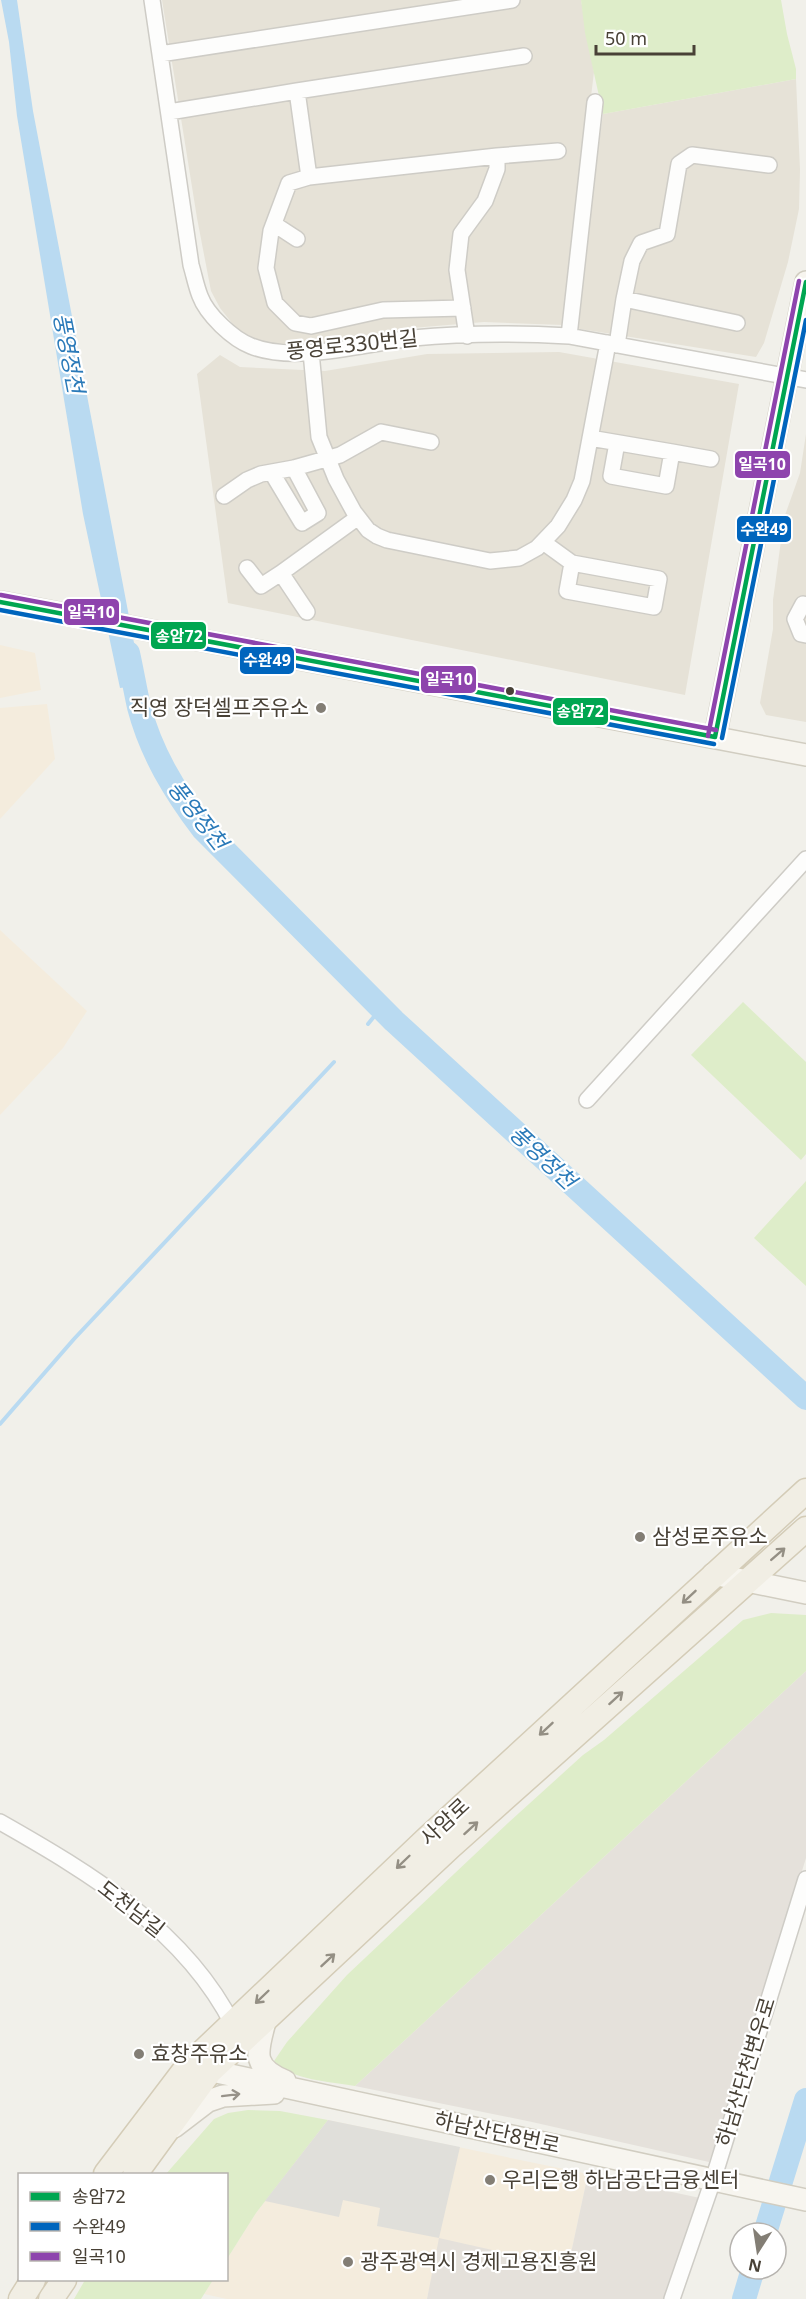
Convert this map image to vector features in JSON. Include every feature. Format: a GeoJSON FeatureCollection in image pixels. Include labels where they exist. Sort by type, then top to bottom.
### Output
{"type":"FeatureCollection","features":[{"type":"Feature","properties":{"kind":"main road"},"geometry":{"type":"LineString","coordinates":[[715,737],[796,378],[806,282]]}},
{"type":"Feature","properties":{"kind":"main road"},"geometry":{"type":"LineString","coordinates":[[0,602],[806,755]]}},
{"type":"Feature","properties":{"kind":"main road","name":"사암로"},"geometry":{"type":"LineString","coordinates":[[108,2173],[199,2068],[233,2025],[428,1838],[800,1496]]}},
{"type":"Feature","properties":{"kind":"main road","name":"사암로"},"geometry":{"type":"LineString","coordinates":[[136,2173],[164,2135],[199,2068],[266,2018],[452,1845],[806,1529]]}},
{"type":"Feature","properties":{"kind":"main road"},"geometry":{"type":"LineString","coordinates":[[713,1575],[806,1593]]}},
{"type":"Feature","properties":{"kind":"main road"},"geometry":{"type":"LineString","coordinates":[[266,2018],[258,2053],[263,2068],[270,2074],[316,2094]]}},
{"type":"Feature","properties":{"kind":"main road","name":"하남산단8번로"},"geometry":{"type":"LineString","coordinates":[[199,2068],[806,2200]]}},
{"type":"Feature","properties":{"kind":"main road"},"geometry":{"type":"LineString","coordinates":[[164,2135],[208,2101],[223,2096],[249,2093],[316,2094]]}},
{"type":"Feature","properties":{"kind":"main road"},"geometry":{"type":"LineString","coordinates":[[21,2299],[32,2281]]}},
{"type":"Feature","properties":{"kind":"main road"},"geometry":{"type":"LineString","coordinates":[[51,2299],[63,2281]]}},
{"type":"Feature","properties":{"kind":"street","name":"풍영로330번길"},"geometry":{"type":"LineString","coordinates":[[152,0],[191,265],[201,298],[221,327],[250,346],[284,355],[415,338],[503,334],[569,336],[796,378]]}},
{"type":"Feature","properties":{"kind":"street"},"geometry":{"type":"LineString","coordinates":[[160,54],[422,7],[512,0]]}},
{"type":"Feature","properties":{"kind":"street"},"geometry":{"type":"LineString","coordinates":[[169,112],[524,56]]}},
{"type":"Feature","properties":{"kind":"street"},"geometry":{"type":"LineString","coordinates":[[297,91],[309,177]]}},
{"type":"Feature","properties":{"kind":"street"},"geometry":{"type":"LineString","coordinates":[[569,336],[595,102]]}},
{"type":"Feature","properties":{"kind":"street"},"geometry":{"type":"LineString","coordinates":[[463,308],[383,310],[311,326],[295,323],[275,303],[266,268],[274,224],[289,183],[309,177],[558,151]]}},
{"type":"Feature","properties":{"kind":"street"},"geometry":{"type":"LineString","coordinates":[[311,352],[319,438],[336,479],[357,518],[368,530],[387,540],[490,561],[519,558],[543,542],[558,526],[582,481],[632,261],[641,243],[667,234],[679,164],[692,155],[769,165]]}},
{"type":"Feature","properties":{"kind":"street"},"geometry":{"type":"LineString","coordinates":[[467,336],[457,270],[461,234],[485,201],[497,169],[497,156]]}},
{"type":"Feature","properties":{"kind":"street"},"geometry":{"type":"LineString","coordinates":[[274,224],[297,239]]}},
{"type":"Feature","properties":{"kind":"street"},"geometry":{"type":"LineString","coordinates":[[624,299],[737,323]]}},
{"type":"Feature","properties":{"kind":"street"},"geometry":{"type":"LineString","coordinates":[[224,496],[247,480],[261,474],[294,468],[340,455],[381,432],[430,442]]}},
{"type":"Feature","properties":{"kind":"street"},"geometry":{"type":"LineString","coordinates":[[590,438],[711,459]]}},
{"type":"Feature","properties":{"kind":"street"},"geometry":{"type":"LineString","coordinates":[[617,443],[611,476],[666,486],[672,452]]}},
{"type":"Feature","properties":{"kind":"street"},"geometry":{"type":"LineString","coordinates":[[272,473],[302,523],[318,513],[294,468]]}},
{"type":"Feature","properties":{"kind":"street"},"geometry":{"type":"LineString","coordinates":[[247,568],[261,586],[357,518]]}},
{"type":"Feature","properties":{"kind":"street"},"geometry":{"type":"LineString","coordinates":[[543,542],[572,563],[659,579],[654,607],[567,591],[572,563]]}},
{"type":"Feature","properties":{"kind":"street"},"geometry":{"type":"LineString","coordinates":[[282,573],[307,612]]}},
{"type":"Feature","properties":{"kind":"street"},"geometry":{"type":"LineString","coordinates":[[803,604],[795,619],[801,634],[806,635]]}},
{"type":"Feature","properties":{"kind":"street"},"geometry":{"type":"LineString","coordinates":[[587,1100],[806,859]]}},
{"type":"Feature","properties":{"kind":"street","name":"도천남길"},"geometry":{"type":"LineString","coordinates":[[0,1822],[46,1848],[120,1897],[164,1934],[198,1970],[220,2000],[233,2025]]}},
{"type":"Feature","properties":{"kind":"street","name":"하남산단천변우로"},"geometry":{"type":"LineString","coordinates":[[672,2299],[718,2181],[806,1879]]}},
{"type":"Feature","properties":{"kind":"shaded area"},"geometry":{"type":"Polygon","coordinates":[[[162,0],[581,0],[594,72],[563,325],[484,322],[412,328],[287,348],[258,342],[236,328],[220,308],[211,291],[162,0]]]}},
{"type":"Feature","properties":{"kind":"shaded area"},"geometry":{"type":"Polygon","coordinates":[[[796,79],[800,170],[799,209],[788,262],[764,343],[756,357],[574,328],[603,114],[796,79]]]}},
{"type":"Feature","properties":{"kind":"shaded area"},"geometry":{"type":"Polygon","coordinates":[[[559,352],[739,384],[685,695],[228,603],[197,374],[220,355],[240,367],[325,371],[427,354],[559,352]]]}},
{"type":"Feature","properties":{"kind":"shaded area"},"geometry":{"type":"Polygon","coordinates":[[[806,434],[806,722],[766,715],[760,703],[773,629],[773,600],[784,518],[800,473],[806,434]]]}},
{"type":"Feature","properties":{"kind":"shaded area"},"geometry":{"type":"Polygon","coordinates":[[[0,645],[35,653],[41,690],[0,698],[0,645]]]}},
{"type":"Feature","properties":{"kind":"shaded area"},"geometry":{"type":"Polygon","coordinates":[[[47,704],[55,759],[0,819],[0,708],[47,704]]]}},
{"type":"Feature","properties":{"kind":"shaded area"},"geometry":{"type":"Polygon","coordinates":[[[0,930],[87,1011],[63,1048],[0,1115],[0,930]]]}},
{"type":"Feature","properties":{"kind":"shaded area"},"geometry":{"type":"Polygon","coordinates":[[[806,1671],[806,1858],[709,2162],[532,2122],[355,2086],[806,1671]]]}},
{"type":"Feature","properties":{"kind":"shaded area"},"geometry":{"type":"Polygon","coordinates":[[[328,2120],[588,2174],[568,2267],[440,2239],[427,2299],[227,2299],[204,2294],[212,2281],[228,2281],[228,2257],[256,2213],[328,2120]]]}},
{"type":"Feature","properties":{"kind":"shaded area"},"geometry":{"type":"Polygon","coordinates":[[[328,2120],[460,2147],[439,2238],[377,2226],[380,2208],[343,2200],[339,2217],[265,2201],[328,2120]]]}},
{"type":"Feature","properties":{"kind":"shaded area"},"geometry":{"type":"Polygon","coordinates":[[[588,2174],[700,2198],[665,2299],[427,2299],[439,2238],[568,2267],[588,2174]]]}},
{"type":"Feature","properties":{"kind":"green space"},"geometry":{"type":"Polygon","coordinates":[[[581,0],[781,0],[796,69],[796,79],[603,114],[585,33],[581,0]]]}},
{"type":"Feature","properties":{"kind":"green space"},"geometry":{"type":"Polygon","coordinates":[[[743,1002],[806,1062],[806,1154],[801,1160],[691,1055],[743,1002]]]}},
{"type":"Feature","properties":{"kind":"green space"},"geometry":{"type":"Polygon","coordinates":[[[806,1181],[806,1286],[754,1238],[806,1181]]]}},
{"type":"Feature","properties":{"kind":"green space"},"geometry":{"type":"Polygon","coordinates":[[[771,1613],[806,1615],[806,1671],[355,2086],[301,2076],[281,2067],[274,2061],[287,2042],[347,1975],[583,1755],[604,1740],[743,1620],[771,1613]]]}},
{"type":"Feature","properties":{"kind":"green space"},"geometry":{"type":"Polygon","coordinates":[[[248,2110],[280,2111],[328,2120],[256,2213],[228,2257],[228,2173],[167,2173],[214,2119],[228,2113],[248,2110]]]}},
{"type":"Feature","properties":{"kind":"green space"},"geometry":{"type":"Polygon","coordinates":[[[84,2281],[212,2281],[201,2299],[74,2299],[84,2281]]]}},
{"type":"Feature","properties":{"kind":"water","name":"풍영정천"},"geometry":{"type":"Polygon","coordinates":[[[1,0],[17,0],[33,111],[142,685],[120,688],[83,514],[17,116],[9,42],[1,0]]]}},
{"type":"Feature","properties":{"kind":"waterway","name":"풍영정천"},"geometry":{"type":"LineString","coordinates":[[128,653],[139,707],[150,740],[174,786],[203,829],[394,1021],[806,1398]]}},
{"type":"Feature","properties":{"kind":"waterway"},"geometry":{"type":"LineString","coordinates":[[368,1024],[381,1008]]}},
{"type":"Feature","properties":{"kind":"waterway"},"geometry":{"type":"LineString","coordinates":[[0,1424],[74,1339],[334,1062]]}},
{"type":"Feature","properties":{"kind":"waterway","name":"풍영정천"},"geometry":{"type":"LineString","coordinates":[[769,2221],[806,2100]]}},
{"type":"Feature","properties":{"kind":"waterway","name":"풍영정천"},"geometry":{"type":"LineString","coordinates":[[744,2299],[749,2281]]}},
{"type":"Feature","properties":{"kind":"transit line","name":"일곡10"},"geometry":{"type":"LineString","coordinates":[[708,736],[799,281]]}},
{"type":"Feature","properties":{"kind":"transit line","name":"송암72"},"geometry":{"type":"LineString","coordinates":[[715,737],[806,282]]}},
{"type":"Feature","properties":{"kind":"transit line","name":"수완49"},"geometry":{"type":"LineString","coordinates":[[722,738],[806,320]]}},
{"type":"Feature","properties":{"kind":"transit line","name":"일곡10"},"geometry":{"type":"LineString","coordinates":[[1,595],[716,730]]}},
{"type":"Feature","properties":{"kind":"transit line","name":"송암72"},"geometry":{"type":"LineString","coordinates":[[0,602],[715,737]]}},
{"type":"Feature","properties":{"kind":"transit line","name":"수완49"},"geometry":{"type":"LineString","coordinates":[[0,610],[714,744]]}},
{"type":"Feature","properties":{"kind":"place","name":"직영 장덕셀프주유소"},"geometry":{"type":"Point","coordinates":[321,708]}},
{"type":"Feature","properties":{"kind":"place","name":"삼성로주유소"},"geometry":{"type":"Point","coordinates":[640,1537]}},
{"type":"Feature","properties":{"kind":"place","name":"효창주유소"},"geometry":{"type":"Point","coordinates":[139,2054]}},
{"type":"Feature","properties":{"kind":"place","name":"우리은행 하남공단금융센터"},"geometry":{"type":"Point","coordinates":[490,2180]}},
{"type":"Feature","properties":{"kind":"place","name":"광주광역시 경제고용진흥원"},"geometry":{"type":"Point","coordinates":[348,2262]}}]}
